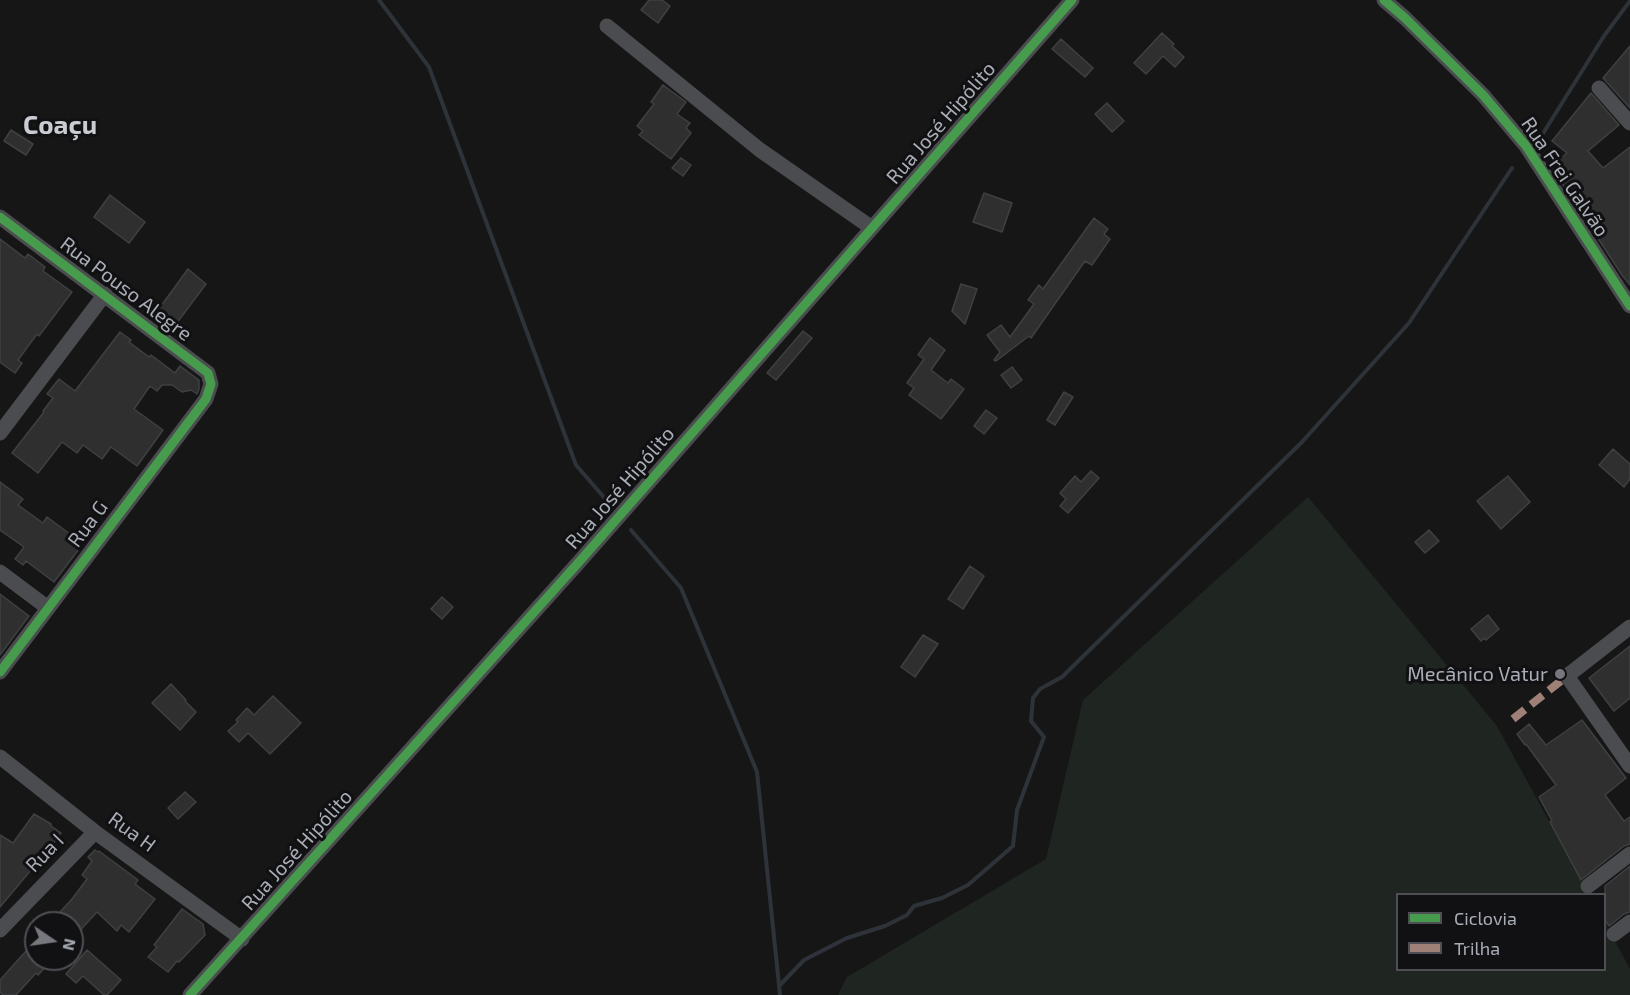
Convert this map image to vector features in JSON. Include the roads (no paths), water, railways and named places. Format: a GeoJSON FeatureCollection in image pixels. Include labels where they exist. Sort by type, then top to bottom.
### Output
{"type":"FeatureCollection","features":[{"type":"Feature","properties":{"kind":"street","name":"Rua José Hipólito"},"geometry":{"type":"LineString","coordinates":[[190,995],[579,562],[1072,0]]}},
{"type":"Feature","properties":{"kind":"street","name":"Rua Frei Galvão"},"geometry":{"type":"LineString","coordinates":[[1384,0],[1406,18],[1483,95],[1526,146],[1630,304]]}},
{"type":"Feature","properties":{"kind":"street"},"geometry":{"type":"LineString","coordinates":[[607,26],[760,150],[872,228]]}},
{"type":"Feature","properties":{"kind":"street"},"geometry":{"type":"LineString","coordinates":[[1599,88],[1630,123]]}},
{"type":"Feature","properties":{"kind":"street","name":"Rua Pouso Alegre"},"geometry":{"type":"LineString","coordinates":[[0,217],[208,373],[211,384],[206,399]]}},
{"type":"Feature","properties":{"kind":"street"},"geometry":{"type":"LineString","coordinates":[[0,433],[105,294]]}},
{"type":"Feature","properties":{"kind":"street","name":"Rua G"},"geometry":{"type":"LineString","coordinates":[[0,672],[206,399]]}},
{"type":"Feature","properties":{"kind":"street"},"geometry":{"type":"LineString","coordinates":[[0,572],[48,608]]}},
{"type":"Feature","properties":{"kind":"street"},"geometry":{"type":"LineString","coordinates":[[1630,627],[1567,676],[1630,766]]}},
{"type":"Feature","properties":{"kind":"street","name":"Rua H"},"geometry":{"type":"LineString","coordinates":[[0,757],[95,832],[242,939]]}},
{"type":"Feature","properties":{"kind":"street","name":"Rua I"},"geometry":{"type":"LineString","coordinates":[[0,930],[95,832]]}},
{"type":"Feature","properties":{"kind":"street"},"geometry":{"type":"LineString","coordinates":[[1588,886],[1630,854]]}},
{"type":"Feature","properties":{"kind":"street"},"geometry":{"type":"LineString","coordinates":[[1614,934],[1630,922]]}},
{"type":"Feature","properties":{"kind":"waterway"},"geometry":{"type":"LineString","coordinates":[[379,0],[429,67],[576,465],[608,502]]}},
{"type":"Feature","properties":{"kind":"waterway"},"geometry":{"type":"LineString","coordinates":[[1542,135],[1604,36],[1630,1]]}},
{"type":"Feature","properties":{"kind":"waterway"},"geometry":{"type":"LineString","coordinates":[[780,985],[804,960],[847,938],[885,926],[907,915],[914,906],[942,898],[968,885],[1013,846],[1017,810],[1044,737],[1031,721],[1033,698],[1040,689],[1062,677],[1302,442],[1409,323],[1512,168]]}},
{"type":"Feature","properties":{"kind":"waterway"},"geometry":{"type":"LineString","coordinates":[[631,530],[681,588],[757,772],[780,995]]}},
{"type":"Feature","properties":{"kind":"place","name":"Mecânico Vatur"},"geometry":{"type":"Point","coordinates":[1560,674]}},
{"type":"Feature","properties":{"kind":"district","name":"Coaçu"},"geometry":{"type":"Point","coordinates":[60,125]}}]}
